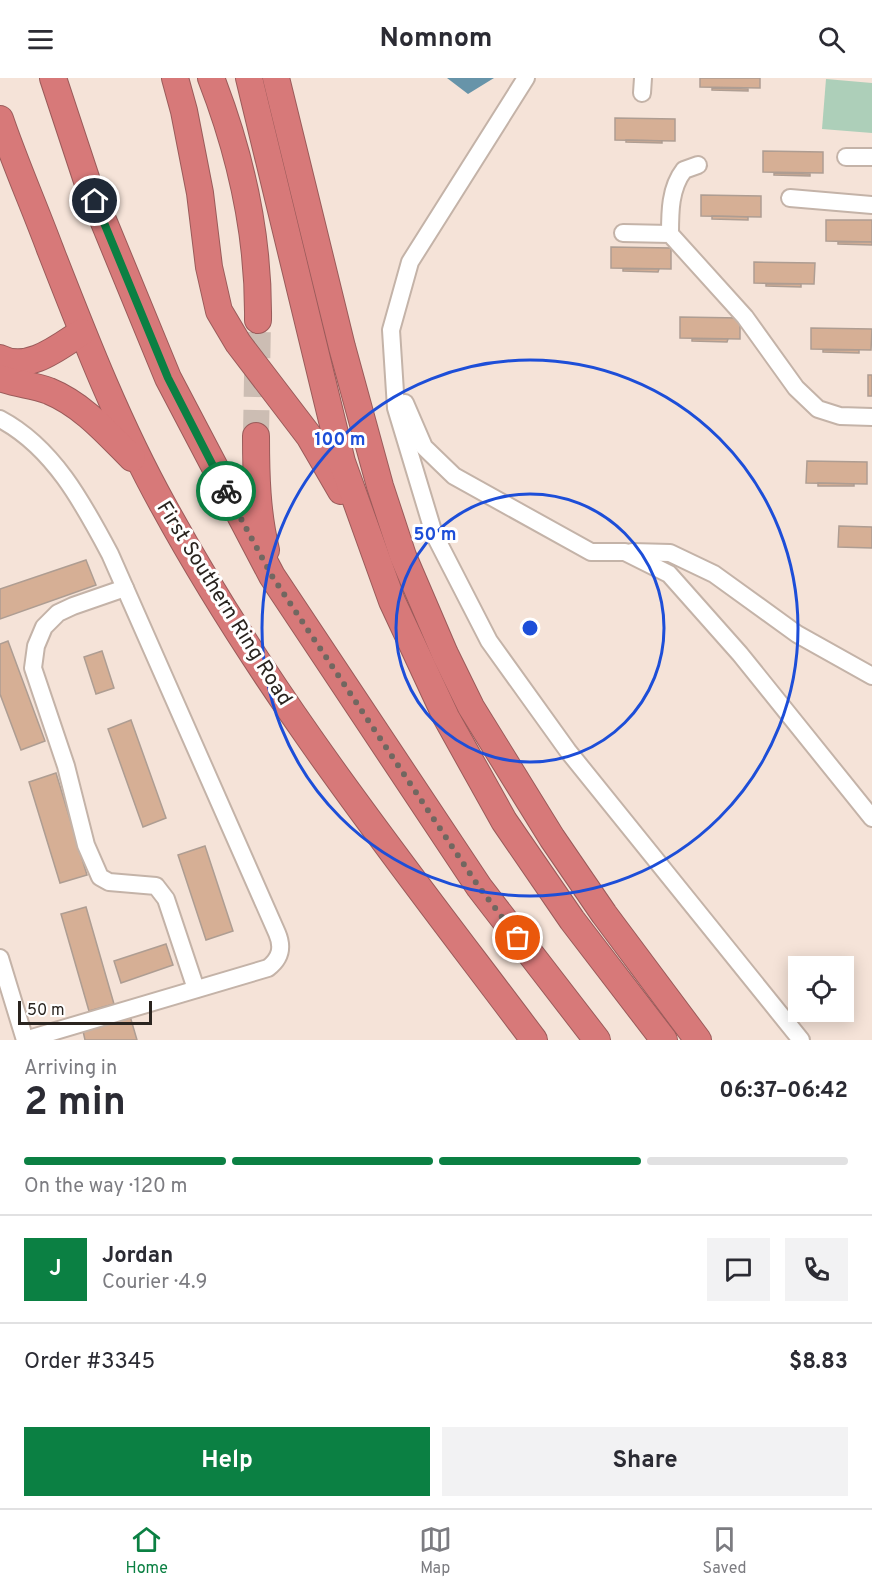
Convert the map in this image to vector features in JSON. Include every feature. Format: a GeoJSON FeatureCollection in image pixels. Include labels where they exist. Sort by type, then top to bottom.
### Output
{"type":"FeatureCollection","features":[{"type":"Feature","properties":{"kind":"highway"},"geometry":{"type":"LineString","coordinates":[[53,78],[87,181],[168,378],[272,576],[479,887],[597,1040]]}},
{"type":"Feature","properties":{"kind":"highway"},"geometry":{"type":"LineString","coordinates":[[175,78],[200,192],[209,267],[219,311],[238,343],[309,436],[370,541]]}},
{"type":"Feature","properties":{"kind":"highway"},"geometry":{"type":"LineString","coordinates":[[211,78],[229,130],[244,187],[255,255],[258,320]]}},
{"type":"Feature","properties":{"kind":"highway"},"geometry":{"type":"LineString","coordinates":[[249,78],[342,462],[392,601],[418,660],[474,770],[537,871],[664,1040]]}},
{"type":"Feature","properties":{"kind":"highway"},"geometry":{"type":"LineString","coordinates":[[276,78],[342,348],[380,486],[404,556],[445,654],[471,707],[552,838],[604,914],[698,1040]]}},
{"type":"Feature","properties":{"kind":"highway","name":"First Southern Ring Road"},"geometry":{"type":"LineString","coordinates":[[0,119],[82,332],[163,506],[231,622],[303,728],[534,1040]]}},
{"type":"Feature","properties":{"kind":"highway"},"geometry":{"type":"LineString","coordinates":[[0,358],[15,363],[26,363],[59,347],[82,332]]}},
{"type":"Feature","properties":{"kind":"highway"},"geometry":{"type":"LineString","coordinates":[[0,378],[50,391],[76,406],[145,470]]}},
{"type":"Feature","properties":{"kind":"highway"},"geometry":{"type":"LineString","coordinates":[[256,436],[256,471],[261,526],[272,576]]}},
{"type":"Feature","properties":{"kind":"street"},"geometry":{"type":"LineString","coordinates":[[526,78],[410,262],[391,330],[396,408],[434,534],[489,641],[568,751],[801,1040]]}},
{"type":"Feature","properties":{"kind":"street"},"geometry":{"type":"LineString","coordinates":[[846,157],[872,157]]}},
{"type":"Feature","properties":{"kind":"street"},"geometry":{"type":"LineString","coordinates":[[698,165],[684,170],[675,184],[670,214],[670,234],[745,317],[796,388],[818,409],[840,416],[872,417]]}},
{"type":"Feature","properties":{"kind":"street"},"geometry":{"type":"LineString","coordinates":[[790,198],[872,205]]}},
{"type":"Feature","properties":{"kind":"street"},"geometry":{"type":"LineString","coordinates":[[622,233],[670,234]]}},
{"type":"Feature","properties":{"kind":"street"},"geometry":{"type":"LineString","coordinates":[[393,363],[408,412],[424,447],[454,476],[591,552],[670,554],[714,574],[797,634],[872,676]]}},
{"type":"Feature","properties":{"kind":"street"},"geometry":{"type":"LineString","coordinates":[[0,419],[44,452],[83,502],[110,554],[280,940],[279,956],[268,968],[25,1040],[0,958]]}},
{"type":"Feature","properties":{"kind":"street"},"geometry":{"type":"LineString","coordinates":[[625,552],[669,574],[740,654],[872,818]]}},
{"type":"Feature","properties":{"kind":"street"},"geometry":{"type":"LineString","coordinates":[[125,588],[58,613],[44,627],[36,646],[33,668],[66,766],[86,845],[100,877],[109,882],[156,886],[166,899],[196,989]]}},
{"type":"Feature","properties":{"kind":"green space"},"geometry":{"type":"Polygon","coordinates":[[[826,79],[872,83],[872,133],[822,129],[826,79]]]}},
{"type":"Feature","properties":{"kind":"water"},"geometry":{"type":"Polygon","coordinates":[[[447,78],[494,78],[468,94],[447,78]]]}},
{"type":"Feature","properties":{"kind":"building"},"geometry":{"type":"Polygon","coordinates":[[[700,78],[760,78],[760,88],[700,87],[700,78]]]}},
{"type":"Feature","properties":{"kind":"building"},"geometry":{"type":"Polygon","coordinates":[[[712,88],[748,89],[748,91],[712,90],[712,88]]]}},
{"type":"Feature","properties":{"kind":"building"},"geometry":{"type":"Polygon","coordinates":[[[615,118],[675,119],[675,141],[615,140],[615,118]]]}},
{"type":"Feature","properties":{"kind":"building"},"geometry":{"type":"Polygon","coordinates":[[[626,140],[662,141],[662,143],[626,142],[626,140]]]}},
{"type":"Feature","properties":{"kind":"building"},"geometry":{"type":"Polygon","coordinates":[[[763,151],[823,152],[823,173],[763,172],[763,151]]]}},
{"type":"Feature","properties":{"kind":"building"},"geometry":{"type":"Polygon","coordinates":[[[774,173],[810,174],[810,176],[774,175],[774,173]]]}},
{"type":"Feature","properties":{"kind":"building"},"geometry":{"type":"Polygon","coordinates":[[[701,195],[761,196],[761,217],[701,216],[701,195]]]}},
{"type":"Feature","properties":{"kind":"building"},"geometry":{"type":"Polygon","coordinates":[[[712,216],[748,217],[748,220],[712,219],[712,216]]]}},
{"type":"Feature","properties":{"kind":"building"},"geometry":{"type":"Polygon","coordinates":[[[826,220],[872,220],[872,242],[826,241],[826,220]]]}},
{"type":"Feature","properties":{"kind":"building"},"geometry":{"type":"Polygon","coordinates":[[[838,242],[872,242],[872,245],[838,244],[838,242]]]}},
{"type":"Feature","properties":{"kind":"building"},"geometry":{"type":"Polygon","coordinates":[[[611,247],[671,248],[671,269],[611,268],[611,247]]]}},
{"type":"Feature","properties":{"kind":"building"},"geometry":{"type":"Polygon","coordinates":[[[754,262],[815,263],[814,284],[754,283],[754,262]]]}},
{"type":"Feature","properties":{"kind":"building"},"geometry":{"type":"Polygon","coordinates":[[[623,269],[659,269],[658,272],[623,271],[623,269]]]}},
{"type":"Feature","properties":{"kind":"building"},"geometry":{"type":"Polygon","coordinates":[[[766,284],[801,284],[801,287],[766,286],[766,284]]]}},
{"type":"Feature","properties":{"kind":"building"},"geometry":{"type":"Polygon","coordinates":[[[680,317],[740,318],[740,339],[680,338],[680,317]]]}},
{"type":"Feature","properties":{"kind":"building"},"geometry":{"type":"Polygon","coordinates":[[[811,328],[872,329],[871,350],[811,349],[811,328]]]}},
{"type":"Feature","properties":{"kind":"building"},"geometry":{"type":"Polygon","coordinates":[[[692,339],[728,339],[727,342],[692,341],[692,339]]]}},
{"type":"Feature","properties":{"kind":"building"},"geometry":{"type":"Polygon","coordinates":[[[823,350],[859,350],[859,353],[823,352],[823,350]]]}},
{"type":"Feature","properties":{"kind":"building"},"geometry":{"type":"Polygon","coordinates":[[[868,375],[872,375],[872,396],[868,396],[868,375]]]}},
{"type":"Feature","properties":{"kind":"building"},"geometry":{"type":"Polygon","coordinates":[[[807,461],[867,462],[867,484],[806,483],[807,461]]]}},
{"type":"Feature","properties":{"kind":"building"},"geometry":{"type":"Polygon","coordinates":[[[818,483],[854,484],[854,486],[818,486],[818,483]]]}},
{"type":"Feature","properties":{"kind":"building"},"geometry":{"type":"Polygon","coordinates":[[[839,526],[872,527],[872,548],[838,547],[839,526]]]}},
{"type":"Feature","properties":{"kind":"building"},"geometry":{"type":"Polygon","coordinates":[[[86,560],[96,585],[0,619],[0,589],[86,560]]]}},
{"type":"Feature","properties":{"kind":"building"},"geometry":{"type":"Polygon","coordinates":[[[8,641],[45,741],[21,750],[0,694],[0,644],[8,641]]]}},
{"type":"Feature","properties":{"kind":"building"},"geometry":{"type":"Polygon","coordinates":[[[102,651],[114,688],[96,694],[84,657],[102,651]]]}},
{"type":"Feature","properties":{"kind":"building"},"geometry":{"type":"Polygon","coordinates":[[[131,720],[166,818],[143,827],[108,729],[131,720]]]}},
{"type":"Feature","properties":{"kind":"building"},"geometry":{"type":"Polygon","coordinates":[[[56,773],[87,875],[60,883],[29,782],[56,773]]]}},
{"type":"Feature","properties":{"kind":"building"},"geometry":{"type":"Polygon","coordinates":[[[205,846],[233,931],[206,940],[178,855],[205,846]]]}},
{"type":"Feature","properties":{"kind":"building"},"geometry":{"type":"Polygon","coordinates":[[[86,907],[114,1004],[89,1011],[61,914],[86,907]]]}},
{"type":"Feature","properties":{"kind":"building"},"geometry":{"type":"Polygon","coordinates":[[[166,944],[173,965],[121,983],[114,961],[166,944]]]}},
{"type":"Feature","properties":{"kind":"building"},"geometry":{"type":"Polygon","coordinates":[[[130,1016],[137,1040],[85,1040],[83,1031],[130,1016]]]}},
{"type":"Feature","properties":{"kind":"tunnel"},"geometry":{"type":"LineString","coordinates":[[256,436],[258,320]]}},
{"type":"Feature","properties":{"kind":"way so far"},"geometry":{"type":"LineString","coordinates":[[226,491],[272,576],[479,887],[518,938]]}},
{"type":"Feature","properties":{"kind":"route"},"geometry":{"type":"LineString","coordinates":[[95,201],[168,378],[226,491]]}}]}
